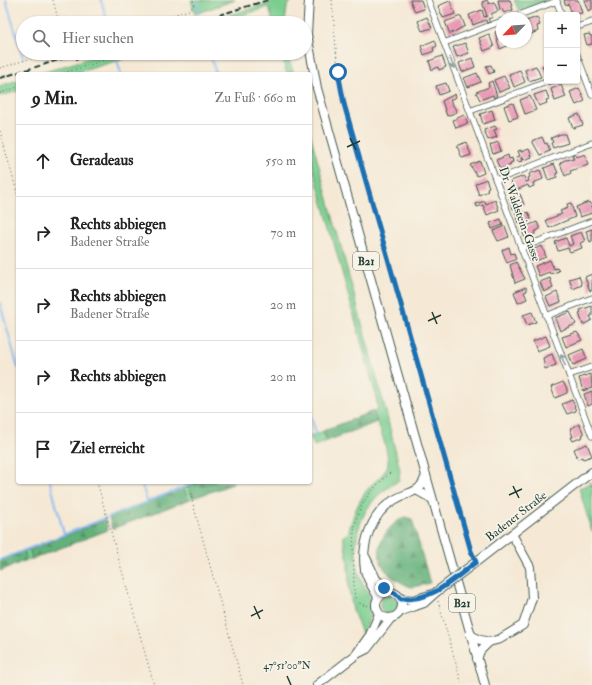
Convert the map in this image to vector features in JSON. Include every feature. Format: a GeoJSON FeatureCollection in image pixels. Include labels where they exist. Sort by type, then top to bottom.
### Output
{"type":"FeatureCollection","features":[{"type":"Feature","properties":{"kind":"main road","name":"B21"},"geometry":{"type":"LineString","coordinates":[[308,16],[309,0]]}},
{"type":"Feature","properties":{"kind":"main road","name":"B21"},"geometry":{"type":"LineString","coordinates":[[312,59],[318,88],[485,685]]}},
{"type":"Feature","properties":{"kind":"main road","name":"Badener Straße"},"geometry":{"type":"LineString","coordinates":[[401,612],[424,603],[592,472]]}},
{"type":"Feature","properties":{"kind":"main road"},"geometry":{"type":"LineString","coordinates":[[391,618],[387,618],[378,606],[365,570],[366,544],[369,530],[375,518],[384,507],[394,500],[418,491],[423,484],[426,475]]}},
{"type":"Feature","properties":{"kind":"main road"},"geometry":{"type":"LineString","coordinates":[[418,491],[432,499]]}},
{"type":"Feature","properties":{"kind":"main road"},"geometry":{"type":"LineString","coordinates":[[470,634],[477,639],[489,642],[500,639],[523,625],[532,598],[530,567],[512,534]]}},
{"type":"Feature","properties":{"kind":"main road"},"geometry":{"type":"LineString","coordinates":[[317,685],[357,654],[367,649],[391,618],[401,612],[401,599],[395,593],[390,592],[376,579],[366,558]]}},
{"type":"Feature","properties":{"kind":"main road"},"geometry":{"type":"LineString","coordinates":[[357,654],[370,636],[382,594],[390,592]]}},
{"type":"Feature","properties":{"kind":"main road","name":"Badener Straße"},"geometry":{"type":"LineString","coordinates":[[401,599],[413,600],[435,593]]}},
{"type":"Feature","properties":{"kind":"main road"},"geometry":{"type":"LineString","coordinates":[[478,658],[480,651],[489,642]]}},
{"type":"Feature","properties":{"kind":"street","name":"Dr. Waldstein-Gasse"},"geometry":{"type":"LineString","coordinates":[[428,0],[592,436]]}},
{"type":"Feature","properties":{"kind":"street"},"geometry":{"type":"LineString","coordinates":[[526,12],[557,0],[561,12]]}},
{"type":"Feature","properties":{"kind":"street"},"geometry":{"type":"LineString","coordinates":[[580,26],[592,22]]}},
{"type":"Feature","properties":{"kind":"street"},"geometry":{"type":"LineString","coordinates":[[444,43],[496,23]]}},
{"type":"Feature","properties":{"kind":"street"},"geometry":{"type":"LineString","coordinates":[[580,70],[592,95]]}},
{"type":"Feature","properties":{"kind":"street"},"geometry":{"type":"LineString","coordinates":[[470,111],[544,83]]}},
{"type":"Feature","properties":{"kind":"street"},"geometry":{"type":"LineString","coordinates":[[496,180],[592,143]]}},
{"type":"Feature","properties":{"kind":"street"},"geometry":{"type":"LineString","coordinates":[[521,248],[592,221]]}},
{"type":"Feature","properties":{"kind":"street"},"geometry":{"type":"LineString","coordinates":[[546,316],[592,298]]}},
{"type":"Feature","properties":{"kind":"street"},"geometry":{"type":"LineString","coordinates":[[569,376],[592,366]]}},
{"type":"Feature","properties":{"kind":"path"},"geometry":{"type":"LineString","coordinates":[[53,0],[57,16]]}},
{"type":"Feature","properties":{"kind":"path"},"geometry":{"type":"LineString","coordinates":[[169,16],[189,10],[194,6],[193,0]]}},
{"type":"Feature","properties":{"kind":"path"},"geometry":{"type":"LineString","coordinates":[[332,0],[338,72],[344,104],[474,563]]}},
{"type":"Feature","properties":{"kind":"path"},"geometry":{"type":"LineString","coordinates":[[0,68],[26,60]]}},
{"type":"Feature","properties":{"kind":"path"},"geometry":{"type":"LineString","coordinates":[[66,72],[104,60]]}},
{"type":"Feature","properties":{"kind":"path"},"geometry":{"type":"LineString","coordinates":[[0,93],[16,88]]}},
{"type":"Feature","properties":{"kind":"path"},"geometry":{"type":"LineString","coordinates":[[0,131],[16,189]]}},
{"type":"Feature","properties":{"kind":"path"},"geometry":{"type":"LineString","coordinates":[[378,606],[363,606],[356,601],[352,539],[359,511],[378,484],[390,473]]}},
{"type":"Feature","properties":{"kind":"path"},"geometry":{"type":"LineString","coordinates":[[98,484],[154,685]]}},
{"type":"Feature","properties":{"kind":"path"},"geometry":{"type":"LineString","coordinates":[[188,484],[243,685]]}},
{"type":"Feature","properties":{"kind":"path"},"geometry":{"type":"LineString","coordinates":[[435,593],[462,685]]}},
{"type":"Feature","properties":{"kind":"green space"},"geometry":{"type":"Polygon","coordinates":[[[191,0],[235,0],[195,14],[191,0]]]}},
{"type":"Feature","properties":{"kind":"green space"},"geometry":{"type":"Polygon","coordinates":[[[278,0],[292,0],[287,7],[286,16],[271,16],[269,7],[240,16],[227,16],[278,0]]]}},
{"type":"Feature","properties":{"kind":"green space"},"geometry":{"type":"Polygon","coordinates":[[[514,0],[548,0],[519,11],[514,0]]]}},
{"type":"Feature","properties":{"kind":"green space"},"geometry":{"type":"Polygon","coordinates":[[[83,60],[119,60],[80,72],[44,72],[83,60]]]}},
{"type":"Feature","properties":{"kind":"green space"},"geometry":{"type":"Polygon","coordinates":[[[282,60],[288,60],[293,72],[286,72],[282,60]]]}},
{"type":"Feature","properties":{"kind":"green space"},"geometry":{"type":"Polygon","coordinates":[[[16,81],[16,92],[0,96],[0,86],[16,81]]]}},
{"type":"Feature","properties":{"kind":"green space"},"geometry":{"type":"Polygon","coordinates":[[[312,140],[385,408],[400,470],[399,480],[382,492],[374,500],[367,509],[358,530],[356,540],[357,562],[360,578],[368,593],[370,603],[369,619],[362,633],[353,611],[349,589],[348,561],[343,536],[348,534],[351,522],[364,494],[384,473],[388,462],[386,449],[373,411],[378,409],[375,392],[312,163],[312,140]]]}},
{"type":"Feature","properties":{"kind":"green space"},"geometry":{"type":"Polygon","coordinates":[[[373,411],[377,422],[327,441],[323,431],[373,411]]]}},
{"type":"Feature","properties":{"kind":"green space"},"geometry":{"type":"Polygon","coordinates":[[[323,431],[327,441],[314,446],[312,436],[323,431]]]}},
{"type":"Feature","properties":{"kind":"green space"},"geometry":{"type":"Polygon","coordinates":[[[592,483],[592,532],[579,488],[592,483]]]}},
{"type":"Feature","properties":{"kind":"green space"},"geometry":{"type":"Polygon","coordinates":[[[194,484],[233,484],[193,498],[189,486],[194,484]]]}},
{"type":"Feature","properties":{"kind":"green space"},"geometry":{"type":"Polygon","coordinates":[[[189,486],[193,498],[188,500],[184,488],[189,486]]]}},
{"type":"Feature","properties":{"kind":"green space"},"geometry":{"type":"Polygon","coordinates":[[[184,488],[188,500],[112,529],[109,517],[184,488]]]}},
{"type":"Feature","properties":{"kind":"green space"},"geometry":{"type":"Polygon","coordinates":[[[405,517],[412,519],[430,583],[416,587],[411,587],[397,580],[388,573],[382,565],[380,556],[380,547],[388,530],[396,522],[405,517]]]}},
{"type":"Feature","properties":{"kind":"green space"},"geometry":{"type":"Polygon","coordinates":[[[105,520],[108,530],[32,559],[30,550],[105,520]]]}},
{"type":"Feature","properties":{"kind":"green space"},"geometry":{"type":"Polygon","coordinates":[[[30,550],[32,559],[22,562],[25,557],[24,551],[30,550]]]}},
{"type":"Feature","properties":{"kind":"green space"},"geometry":{"type":"Polygon","coordinates":[[[24,551],[26,557],[22,562],[0,571],[0,561],[24,551]]]}},
{"type":"Feature","properties":{"kind":"green space"},"geometry":{"type":"Polygon","coordinates":[[[389,596],[395,599],[398,605],[395,611],[389,614],[383,611],[380,605],[383,599],[389,596]]]}},
{"type":"Feature","properties":{"kind":"building"},"geometry":{"type":"Polygon","coordinates":[[[410,0],[421,0],[424,9],[415,12],[410,0]]]}},
{"type":"Feature","properties":{"kind":"building"},"geometry":{"type":"Polygon","coordinates":[[[487,0],[489,4],[494,2],[498,11],[491,14],[493,17],[488,19],[490,22],[487,23],[486,20],[473,25],[469,15],[482,10],[484,17],[487,16],[482,2],[487,0]]]}},
{"type":"Feature","properties":{"kind":"building"},"geometry":{"type":"Polygon","coordinates":[[[498,0],[510,0],[513,10],[504,12],[502,9],[500,10],[498,0]]]}},
{"type":"Feature","properties":{"kind":"building"},"geometry":{"type":"Polygon","coordinates":[[[564,0],[578,0],[582,13],[571,12],[569,5],[565,4],[564,0]]]}},
{"type":"Feature","properties":{"kind":"building"},"geometry":{"type":"Polygon","coordinates":[[[584,0],[592,0],[592,9],[588,11],[584,0]]]}},
{"type":"Feature","properties":{"kind":"building"},"geometry":{"type":"Polygon","coordinates":[[[450,1],[455,14],[443,18],[438,6],[450,1]]]}},
{"type":"Feature","properties":{"kind":"building"},"geometry":{"type":"Polygon","coordinates":[[[461,16],[465,26],[450,34],[445,22],[461,16]]]}},
{"type":"Feature","properties":{"kind":"building"},"geometry":{"type":"Polygon","coordinates":[[[427,17],[432,28],[422,31],[418,21],[427,17]]]}},
{"type":"Feature","properties":{"kind":"building"},"geometry":{"type":"Polygon","coordinates":[[[537,17],[540,25],[537,26],[538,31],[532,34],[532,19],[537,17]]]}},
{"type":"Feature","properties":{"kind":"building"},"geometry":{"type":"Polygon","coordinates":[[[489,34],[494,47],[484,51],[479,38],[489,34]]]}},
{"type":"Feature","properties":{"kind":"building"},"geometry":{"type":"Polygon","coordinates":[[[590,34],[590,36],[592,36],[592,44],[587,45],[584,35],[590,34]]]}},
{"type":"Feature","properties":{"kind":"building"},"geometry":{"type":"Polygon","coordinates":[[[435,40],[437,46],[433,48],[434,51],[424,55],[421,46],[435,40]]]}},
{"type":"Feature","properties":{"kind":"building"},"geometry":{"type":"Polygon","coordinates":[[[465,43],[469,53],[457,57],[453,47],[465,43]]]}},
{"type":"Feature","properties":{"kind":"building"},"geometry":{"type":"Polygon","coordinates":[[[442,56],[446,67],[439,70],[438,67],[432,70],[429,61],[442,56]]]}},
{"type":"Feature","properties":{"kind":"building"},"geometry":{"type":"Polygon","coordinates":[[[472,58],[475,67],[462,72],[459,63],[472,58]]]}},
{"type":"Feature","properties":{"kind":"building"},"geometry":{"type":"Polygon","coordinates":[[[491,65],[494,72],[489,74],[486,66],[491,65]]]}},
{"type":"Feature","properties":{"kind":"building"},"geometry":{"type":"Polygon","coordinates":[[[536,66],[541,77],[529,81],[525,70],[536,66]]]}},
{"type":"Feature","properties":{"kind":"building"},"geometry":{"type":"Polygon","coordinates":[[[520,70],[525,82],[514,87],[509,74],[520,70]]]}},
{"type":"Feature","properties":{"kind":"building"},"geometry":{"type":"Polygon","coordinates":[[[477,73],[481,82],[468,87],[464,78],[477,73]]]}},
{"type":"Feature","properties":{"kind":"building"},"geometry":{"type":"Polygon","coordinates":[[[504,76],[510,88],[499,92],[494,80],[504,76]]]}},
{"type":"Feature","properties":{"kind":"building"},"geometry":{"type":"Polygon","coordinates":[[[492,81],[497,96],[494,98],[493,95],[480,100],[476,92],[489,87],[488,83],[492,81]]]}},
{"type":"Feature","properties":{"kind":"building"},"geometry":{"type":"Polygon","coordinates":[[[446,83],[449,91],[439,95],[436,86],[446,83]]]}},
{"type":"Feature","properties":{"kind":"building"},"geometry":{"type":"Polygon","coordinates":[[[561,85],[566,97],[555,101],[551,89],[561,85]]]}},
{"type":"Feature","properties":{"kind":"building"},"geometry":{"type":"Polygon","coordinates":[[[579,88],[585,101],[576,105],[570,92],[579,88]]]}},
{"type":"Feature","properties":{"kind":"building"},"geometry":{"type":"Polygon","coordinates":[[[546,91],[549,99],[546,100],[547,103],[539,106],[534,95],[546,91]]]}},
{"type":"Feature","properties":{"kind":"building"},"geometry":{"type":"Polygon","coordinates":[[[455,94],[456,97],[450,100],[457,112],[447,116],[442,101],[455,94]]]}},
{"type":"Feature","properties":{"kind":"building"},"geometry":{"type":"Polygon","coordinates":[[[530,96],[536,110],[525,114],[520,100],[530,96]]]}},
{"type":"Feature","properties":{"kind":"building"},"geometry":{"type":"Polygon","coordinates":[[[513,103],[518,117],[509,120],[504,106],[513,103]]]}},
{"type":"Feature","properties":{"kind":"building"},"geometry":{"type":"Polygon","coordinates":[[[492,110],[495,120],[483,124],[480,114],[492,110]]]}},
{"type":"Feature","properties":{"kind":"building"},"geometry":{"type":"Polygon","coordinates":[[[579,114],[583,125],[573,128],[569,118],[579,114]]]}},
{"type":"Feature","properties":{"kind":"building"},"geometry":{"type":"Polygon","coordinates":[[[464,115],[468,123],[456,128],[453,120],[464,115]]]}},
{"type":"Feature","properties":{"kind":"building"},"geometry":{"type":"Polygon","coordinates":[[[495,126],[497,129],[494,130],[497,137],[488,140],[484,130],[495,126]]]}},
{"type":"Feature","properties":{"kind":"building"},"geometry":{"type":"Polygon","coordinates":[[[565,134],[568,143],[553,148],[551,138],[565,134]]]}},
{"type":"Feature","properties":{"kind":"building"},"geometry":{"type":"Polygon","coordinates":[[[542,137],[545,144],[547,143],[550,151],[540,155],[532,141],[542,137]]]}},
{"type":"Feature","properties":{"kind":"building"},"geometry":{"type":"Polygon","coordinates":[[[466,142],[471,155],[462,158],[457,146],[466,142]]]}},
{"type":"Feature","properties":{"kind":"building"},"geometry":{"type":"Polygon","coordinates":[[[498,142],[501,151],[493,154],[490,145],[498,142]]]}},
{"type":"Feature","properties":{"kind":"building"},"geometry":{"type":"Polygon","coordinates":[[[529,149],[532,157],[524,160],[522,157],[522,161],[518,162],[516,157],[520,156],[518,151],[521,150],[521,152],[529,149]]]}},
{"type":"Feature","properties":{"kind":"building"},"geometry":{"type":"Polygon","coordinates":[[[575,154],[577,157],[585,154],[588,165],[570,171],[571,173],[565,176],[560,163],[565,160],[574,159],[572,155],[575,154]]]}},
{"type":"Feature","properties":{"kind":"building"},"geometry":{"type":"Polygon","coordinates":[[[508,155],[509,159],[512,158],[513,162],[510,163],[511,165],[500,169],[496,160],[508,155]]]}},
{"type":"Feature","properties":{"kind":"building"},"geometry":{"type":"Polygon","coordinates":[[[480,161],[484,173],[477,176],[470,165],[480,161]]]}},
{"type":"Feature","properties":{"kind":"building"},"geometry":{"type":"Polygon","coordinates":[[[554,164],[558,173],[556,173],[557,177],[548,180],[544,168],[554,164]]]}},
{"type":"Feature","properties":{"kind":"building"},"geometry":{"type":"Polygon","coordinates":[[[540,170],[543,179],[533,183],[534,186],[529,188],[528,185],[514,191],[511,181],[524,176],[526,182],[529,181],[529,174],[540,170]]]}},
{"type":"Feature","properties":{"kind":"building"},"geometry":{"type":"Polygon","coordinates":[[[486,179],[489,187],[487,188],[488,191],[479,195],[475,184],[486,179]]]}},
{"type":"Feature","properties":{"kind":"building"},"geometry":{"type":"Polygon","coordinates":[[[520,194],[524,205],[513,209],[509,198],[520,194]]]}},
{"type":"Feature","properties":{"kind":"building"},"geometry":{"type":"Polygon","coordinates":[[[495,200],[499,210],[487,215],[483,205],[477,207],[476,204],[485,201],[486,204],[495,200]]]}},
{"type":"Feature","properties":{"kind":"building"},"geometry":{"type":"Polygon","coordinates":[[[588,202],[590,203],[592,213],[580,217],[576,207],[588,202]]]}},
{"type":"Feature","properties":{"kind":"building"},"geometry":{"type":"Polygon","coordinates":[[[571,203],[575,217],[549,228],[546,220],[562,214],[560,211],[568,208],[567,204],[571,203]]]}},
{"type":"Feature","properties":{"kind":"building"},"geometry":{"type":"Polygon","coordinates":[[[521,209],[523,214],[528,212],[531,219],[519,223],[515,211],[521,209]]]}},
{"type":"Feature","properties":{"kind":"building"},"geometry":{"type":"Polygon","coordinates":[[[501,219],[503,225],[492,229],[490,223],[501,219]]]}},
{"type":"Feature","properties":{"kind":"building"},"geometry":{"type":"Polygon","coordinates":[[[537,222],[540,229],[534,232],[535,234],[525,238],[521,228],[537,222]]]}},
{"type":"Feature","properties":{"kind":"building"},"geometry":{"type":"Polygon","coordinates":[[[505,226],[509,237],[498,241],[493,231],[505,226]]]}},
{"type":"Feature","properties":{"kind":"building"},"geometry":{"type":"Polygon","coordinates":[[[592,229],[592,241],[590,242],[586,231],[592,229]]]}},
{"type":"Feature","properties":{"kind":"building"},"geometry":{"type":"Polygon","coordinates":[[[581,232],[585,241],[580,243],[582,248],[570,252],[568,248],[558,251],[555,242],[566,238],[569,246],[573,244],[570,236],[581,232]]]}},
{"type":"Feature","properties":{"kind":"building"},"geometry":{"type":"Polygon","coordinates":[[[542,246],[546,257],[533,262],[529,251],[542,246]]]}},
{"type":"Feature","properties":{"kind":"building"},"geometry":{"type":"Polygon","coordinates":[[[509,247],[511,254],[514,253],[516,259],[507,263],[502,250],[509,247]]]}},
{"type":"Feature","properties":{"kind":"building"},"geometry":{"type":"Polygon","coordinates":[[[550,260],[554,269],[557,268],[559,271],[550,274],[549,272],[539,276],[535,266],[550,260]]]}},
{"type":"Feature","properties":{"kind":"building"},"geometry":{"type":"Polygon","coordinates":[[[516,262],[525,279],[515,283],[510,265],[516,262]]]}},
{"type":"Feature","properties":{"kind":"building"},"geometry":{"type":"Polygon","coordinates":[[[592,274],[592,290],[590,291],[585,277],[592,274]]]}},
{"type":"Feature","properties":{"kind":"building"},"geometry":{"type":"Polygon","coordinates":[[[579,276],[582,285],[573,289],[569,279],[579,276]]]}},
{"type":"Feature","properties":{"kind":"building"},"geometry":{"type":"Polygon","coordinates":[[[550,278],[553,288],[544,292],[540,282],[550,278]]]}},
{"type":"Feature","properties":{"kind":"building"},"geometry":{"type":"Polygon","coordinates":[[[526,287],[527,291],[524,292],[527,299],[518,303],[514,292],[526,287]]]}},
{"type":"Feature","properties":{"kind":"building"},"geometry":{"type":"Polygon","coordinates":[[[557,292],[561,302],[550,306],[546,297],[557,292]]]}},
{"type":"Feature","properties":{"kind":"building"},"geometry":{"type":"Polygon","coordinates":[[[592,306],[592,316],[590,316],[592,320],[583,325],[579,313],[581,312],[580,310],[592,306]]]}},
{"type":"Feature","properties":{"kind":"building"},"geometry":{"type":"Polygon","coordinates":[[[532,312],[536,322],[527,325],[523,315],[532,312]]]}},
{"type":"Feature","properties":{"kind":"building"},"geometry":{"type":"Polygon","coordinates":[[[570,312],[576,324],[560,331],[555,318],[570,312]]]}},
{"type":"Feature","properties":{"kind":"building"},"geometry":{"type":"Polygon","coordinates":[[[577,332],[582,340],[566,347],[562,337],[577,332]]]}},
{"type":"Feature","properties":{"kind":"building"},"geometry":{"type":"Polygon","coordinates":[[[546,336],[550,346],[537,351],[533,341],[546,336]]]}},
{"type":"Feature","properties":{"kind":"building"},"geometry":{"type":"Polygon","coordinates":[[[583,349],[587,359],[573,365],[569,355],[583,349]]]}},
{"type":"Feature","properties":{"kind":"building"},"geometry":{"type":"Polygon","coordinates":[[[552,354],[556,365],[545,369],[543,358],[552,354]]]}},
{"type":"Feature","properties":{"kind":"building"},"geometry":{"type":"Polygon","coordinates":[[[591,374],[592,388],[583,391],[579,378],[591,374]]]}},
{"type":"Feature","properties":{"kind":"building"},"geometry":{"type":"Polygon","coordinates":[[[563,382],[567,389],[567,393],[555,398],[551,387],[563,382]]]}},
{"type":"Feature","properties":{"kind":"building"},"geometry":{"type":"Polygon","coordinates":[[[592,391],[592,404],[588,406],[584,394],[592,391]]]}},
{"type":"Feature","properties":{"kind":"building"},"geometry":{"type":"Polygon","coordinates":[[[572,400],[576,411],[567,414],[562,404],[572,400]]]}},
{"type":"Feature","properties":{"kind":"building"},"geometry":{"type":"Polygon","coordinates":[[[579,424],[584,434],[582,435],[583,437],[573,441],[570,429],[579,424]]]}},
{"type":"Feature","properties":{"kind":"building"},"geometry":{"type":"Polygon","coordinates":[[[587,444],[592,456],[578,459],[574,449],[587,444]]]}},
{"type":"Feature","properties":{"kind":"waterway"},"geometry":{"type":"LineString","coordinates":[[6,0],[16,34]]}},
{"type":"Feature","properties":{"kind":"waterway"},"geometry":{"type":"LineString","coordinates":[[101,0],[106,16]]}},
{"type":"Feature","properties":{"kind":"waterway"},"geometry":{"type":"LineString","coordinates":[[196,0],[199,13]]}},
{"type":"Feature","properties":{"kind":"waterway"},"geometry":{"type":"LineString","coordinates":[[117,60],[120,72]]}},
{"type":"Feature","properties":{"kind":"waterway"},"geometry":{"type":"LineString","coordinates":[[212,60],[215,72]]}},
{"type":"Feature","properties":{"kind":"waterway"},"geometry":{"type":"LineString","coordinates":[[0,303],[16,361]]}},
{"type":"Feature","properties":{"kind":"waterway"},"geometry":{"type":"LineString","coordinates":[[312,419],[316,434],[312,435]]}},
{"type":"Feature","properties":{"kind":"waterway"},"geometry":{"type":"LineString","coordinates":[[51,484],[64,534]]}},
{"type":"Feature","properties":{"kind":"waterway"},"geometry":{"type":"LineString","coordinates":[[142,484],[147,501]]}},
{"type":"Feature","properties":{"kind":"waterway"},"geometry":{"type":"LineString","coordinates":[[109,517],[187,486]]}},
{"type":"Feature","properties":{"kind":"waterway"},"geometry":{"type":"LineString","coordinates":[[0,560],[106,518]]}},
{"type":"Feature","properties":{"kind":"railway"},"geometry":{"type":"LineString","coordinates":[[216,16],[268,0]]}},
{"type":"Feature","properties":{"kind":"railway"},"geometry":{"type":"LineString","coordinates":[[19,72],[58,60]]}},
{"type":"Feature","properties":{"kind":"railway"},"geometry":{"type":"LineString","coordinates":[[0,78],[16,73]]}},
{"type":"Feature","properties":{"kind":"route"},"geometry":{"type":"LineString","coordinates":[[338,72],[344,104],[471,551],[476,562],[435,593],[422,598],[413,600],[401,599],[395,593],[384,588]]}}]}
